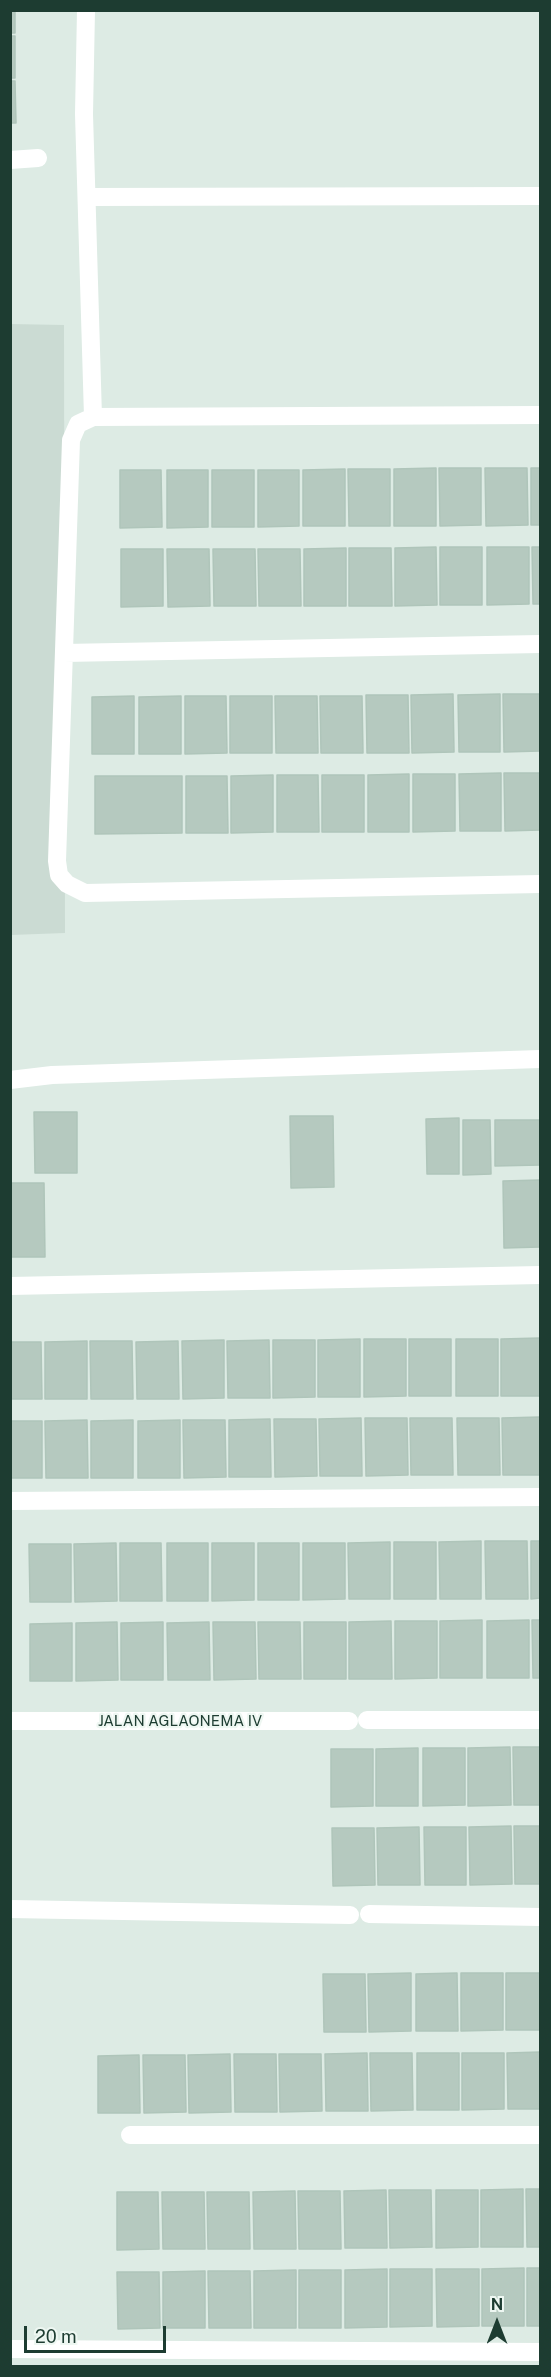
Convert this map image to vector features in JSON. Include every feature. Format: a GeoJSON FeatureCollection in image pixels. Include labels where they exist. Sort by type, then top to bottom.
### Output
{"type":"FeatureCollection","features":[{"type":"Feature","properties":{"kind":"street"},"geometry":{"type":"LineString","coordinates":[[86,10],[84,114],[93,417]]}},
{"type":"Feature","properties":{"kind":"street"},"geometry":{"type":"LineString","coordinates":[[10,160],[38,158]]}},
{"type":"Feature","properties":{"kind":"street"},"geometry":{"type":"LineString","coordinates":[[87,197],[540,196]]}},
{"type":"Feature","properties":{"kind":"street"},"geometry":{"type":"LineString","coordinates":[[540,415],[93,417],[78,424],[71,440],[57,861],[59,875],[67,884],[85,893],[540,884]]}},
{"type":"Feature","properties":{"kind":"street"},"geometry":{"type":"LineString","coordinates":[[64,653],[540,644]]}},
{"type":"Feature","properties":{"kind":"street"},"geometry":{"type":"LineString","coordinates":[[10,1080],[52,1075],[540,1059]]}},
{"type":"Feature","properties":{"kind":"street"},"geometry":{"type":"LineString","coordinates":[[10,1286],[540,1275]]}},
{"type":"Feature","properties":{"kind":"street"},"geometry":{"type":"LineString","coordinates":[[10,1501],[540,1497]]}},
{"type":"Feature","properties":{"kind":"street","name":"JALAN AGLAONEMA IV"},"geometry":{"type":"LineString","coordinates":[[10,1721],[540,1720]]}},
{"type":"Feature","properties":{"kind":"street"},"geometry":{"type":"LineString","coordinates":[[10,1909],[350,1915]]}},
{"type":"Feature","properties":{"kind":"street"},"geometry":{"type":"LineString","coordinates":[[369,1914],[540,1917]]}},
{"type":"Feature","properties":{"kind":"street"},"geometry":{"type":"LineString","coordinates":[[130,2135],[540,2135]]}},
{"type":"Feature","properties":{"kind":"street"},"geometry":{"type":"LineString","coordinates":[[10,2349],[540,2352]]}},
{"type":"Feature","properties":{"kind":"shaded area"},"geometry":{"type":"Polygon","coordinates":[[[10,324],[64,325],[65,933],[11,935],[10,324]]]}},
{"type":"Feature","properties":{"kind":"building"},"geometry":{"type":"Polygon","coordinates":[[[10,10],[15,10],[15,33],[10,33],[10,10]]]}},
{"type":"Feature","properties":{"kind":"building"},"geometry":{"type":"Polygon","coordinates":[[[10,36],[15,36],[15,78],[10,78],[10,36]]]}},
{"type":"Feature","properties":{"kind":"building"},"geometry":{"type":"Polygon","coordinates":[[[10,81],[15,81],[16,123],[10,123],[10,81]]]}},
{"type":"Feature","properties":{"kind":"building"},"geometry":{"type":"Polygon","coordinates":[[[436,468],[436,526],[394,526],[394,469],[436,468]]]}},
{"type":"Feature","properties":{"kind":"building"},"geometry":{"type":"Polygon","coordinates":[[[439,468],[481,468],[481,525],[440,526],[439,468]]]}},
{"type":"Feature","properties":{"kind":"building"},"geometry":{"type":"Polygon","coordinates":[[[485,468],[527,468],[528,525],[486,526],[485,468]]]}},
{"type":"Feature","properties":{"kind":"building"},"geometry":{"type":"Polygon","coordinates":[[[531,468],[540,468],[540,525],[531,525],[531,468]]]}},
{"type":"Feature","properties":{"kind":"building"},"geometry":{"type":"Polygon","coordinates":[[[345,469],[345,526],[303,526],[303,470],[345,469]]]}},
{"type":"Feature","properties":{"kind":"building"},"geometry":{"type":"Polygon","coordinates":[[[348,469],[390,469],[390,526],[349,526],[348,469]]]}},
{"type":"Feature","properties":{"kind":"building"},"geometry":{"type":"Polygon","coordinates":[[[120,470],[161,470],[162,527],[120,528],[120,470]]]}},
{"type":"Feature","properties":{"kind":"building"},"geometry":{"type":"Polygon","coordinates":[[[167,470],[208,470],[208,527],[167,528],[167,470]]]}},
{"type":"Feature","properties":{"kind":"building"},"geometry":{"type":"Polygon","coordinates":[[[212,470],[254,470],[254,527],[212,527],[212,470]]]}},
{"type":"Feature","properties":{"kind":"building"},"geometry":{"type":"Polygon","coordinates":[[[258,470],[299,470],[299,526],[258,527],[258,470]]]}},
{"type":"Feature","properties":{"kind":"building"},"geometry":{"type":"Polygon","coordinates":[[[436,547],[437,605],[395,606],[395,548],[436,547]]]}},
{"type":"Feature","properties":{"kind":"building"},"geometry":{"type":"Polygon","coordinates":[[[440,547],[482,547],[482,605],[440,605],[440,547]]]}},
{"type":"Feature","properties":{"kind":"building"},"geometry":{"type":"Polygon","coordinates":[[[487,547],[529,547],[529,604],[487,605],[487,547]]]}},
{"type":"Feature","properties":{"kind":"building"},"geometry":{"type":"Polygon","coordinates":[[[532,547],[540,547],[540,604],[533,604],[532,547]]]}},
{"type":"Feature","properties":{"kind":"building"},"geometry":{"type":"Polygon","coordinates":[[[346,548],[346,606],[304,606],[304,549],[346,548]]]}},
{"type":"Feature","properties":{"kind":"building"},"geometry":{"type":"Polygon","coordinates":[[[349,548],[391,548],[392,606],[349,606],[349,548]]]}},
{"type":"Feature","properties":{"kind":"building"},"geometry":{"type":"Polygon","coordinates":[[[121,549],[163,549],[163,606],[121,607],[121,549]]]}},
{"type":"Feature","properties":{"kind":"building"},"geometry":{"type":"Polygon","coordinates":[[[167,549],[209,549],[210,606],[168,607],[167,549]]]}},
{"type":"Feature","properties":{"kind":"building"},"geometry":{"type":"Polygon","coordinates":[[[213,549],[255,549],[256,606],[214,606],[213,549]]]}},
{"type":"Feature","properties":{"kind":"building"},"geometry":{"type":"Polygon","coordinates":[[[258,549],[300,549],[301,606],[259,606],[258,549]]]}},
{"type":"Feature","properties":{"kind":"building"},"geometry":{"type":"Polygon","coordinates":[[[453,694],[454,752],[412,753],[411,695],[453,694]]]}},
{"type":"Feature","properties":{"kind":"building"},"geometry":{"type":"Polygon","coordinates":[[[500,694],[500,752],[459,752],[458,695],[500,694]]]}},
{"type":"Feature","properties":{"kind":"building"},"geometry":{"type":"Polygon","coordinates":[[[503,694],[540,694],[540,751],[504,752],[503,694]]]}},
{"type":"Feature","properties":{"kind":"building"},"geometry":{"type":"Polygon","coordinates":[[[366,695],[408,695],[409,753],[367,753],[366,695]]]}},
{"type":"Feature","properties":{"kind":"building"},"geometry":{"type":"Polygon","coordinates":[[[134,696],[134,754],[92,754],[92,697],[134,696]]]}},
{"type":"Feature","properties":{"kind":"building"},"geometry":{"type":"Polygon","coordinates":[[[181,696],[181,754],[139,754],[139,697],[181,696]]]}},
{"type":"Feature","properties":{"kind":"building"},"geometry":{"type":"Polygon","coordinates":[[[185,696],[226,696],[227,753],[185,754],[185,696]]]}},
{"type":"Feature","properties":{"kind":"building"},"geometry":{"type":"Polygon","coordinates":[[[230,696],[272,696],[272,753],[230,753],[230,696]]]}},
{"type":"Feature","properties":{"kind":"building"},"geometry":{"type":"Polygon","coordinates":[[[275,696],[317,696],[318,753],[276,753],[275,696]]]}},
{"type":"Feature","properties":{"kind":"building"},"geometry":{"type":"Polygon","coordinates":[[[320,696],[362,696],[363,753],[321,753],[320,696]]]}},
{"type":"Feature","properties":{"kind":"building"},"geometry":{"type":"Polygon","coordinates":[[[501,773],[501,831],[460,831],[459,774],[501,773]]]}},
{"type":"Feature","properties":{"kind":"building"},"geometry":{"type":"Polygon","coordinates":[[[504,773],[540,773],[540,830],[505,831],[504,773]]]}},
{"type":"Feature","properties":{"kind":"building"},"geometry":{"type":"Polygon","coordinates":[[[409,774],[409,832],[368,832],[368,775],[409,774]]]}},
{"type":"Feature","properties":{"kind":"building"},"geometry":{"type":"Polygon","coordinates":[[[413,774],[455,774],[455,831],[413,832],[413,774]]]}},
{"type":"Feature","properties":{"kind":"building"},"geometry":{"type":"Polygon","coordinates":[[[273,775],[273,832],[231,833],[231,776],[273,775]]]}},
{"type":"Feature","properties":{"kind":"building"},"geometry":{"type":"Polygon","coordinates":[[[277,775],[318,775],[319,832],[277,832],[277,775]]]}},
{"type":"Feature","properties":{"kind":"building"},"geometry":{"type":"Polygon","coordinates":[[[322,775],[364,775],[364,832],[322,832],[322,775]]]}},
{"type":"Feature","properties":{"kind":"building"},"geometry":{"type":"Polygon","coordinates":[[[95,776],[182,776],[182,833],[95,834],[95,776]]]}},
{"type":"Feature","properties":{"kind":"building"},"geometry":{"type":"Polygon","coordinates":[[[186,776],[227,776],[228,833],[186,833],[186,776]]]}},
{"type":"Feature","properties":{"kind":"building"},"geometry":{"type":"Polygon","coordinates":[[[34,1112],[77,1112],[77,1173],[35,1173],[34,1112]]]}},
{"type":"Feature","properties":{"kind":"building"},"geometry":{"type":"Polygon","coordinates":[[[290,1116],[333,1116],[334,1187],[291,1188],[290,1116]]]}},
{"type":"Feature","properties":{"kind":"building"},"geometry":{"type":"Polygon","coordinates":[[[459,1118],[459,1174],[427,1174],[426,1119],[459,1118]]]}},
{"type":"Feature","properties":{"kind":"building"},"geometry":{"type":"Polygon","coordinates":[[[463,1120],[490,1120],[491,1174],[463,1175],[463,1120]]]}},
{"type":"Feature","properties":{"kind":"building"},"geometry":{"type":"Polygon","coordinates":[[[495,1120],[540,1120],[540,1165],[495,1166],[495,1120]]]}},
{"type":"Feature","properties":{"kind":"building"},"geometry":{"type":"Polygon","coordinates":[[[540,1180],[540,1247],[504,1248],[503,1181],[540,1180]]]}},
{"type":"Feature","properties":{"kind":"building"},"geometry":{"type":"Polygon","coordinates":[[[10,1183],[44,1183],[45,1257],[10,1257],[10,1183]]]}},
{"type":"Feature","properties":{"kind":"building"},"geometry":{"type":"Polygon","coordinates":[[[540,1338],[540,1396],[501,1396],[501,1339],[540,1338]]]}},
{"type":"Feature","properties":{"kind":"building"},"geometry":{"type":"Polygon","coordinates":[[[360,1339],[360,1397],[318,1397],[318,1340],[360,1339]]]}},
{"type":"Feature","properties":{"kind":"building"},"geometry":{"type":"Polygon","coordinates":[[[364,1339],[406,1339],[406,1396],[364,1397],[364,1339]]]}},
{"type":"Feature","properties":{"kind":"building"},"geometry":{"type":"Polygon","coordinates":[[[409,1339],[451,1339],[451,1396],[409,1396],[409,1339]]]}},
{"type":"Feature","properties":{"kind":"building"},"geometry":{"type":"Polygon","coordinates":[[[456,1339],[498,1339],[498,1396],[456,1396],[456,1339]]]}},
{"type":"Feature","properties":{"kind":"building"},"geometry":{"type":"Polygon","coordinates":[[[224,1340],[224,1398],[183,1399],[182,1341],[224,1340]]]}},
{"type":"Feature","properties":{"kind":"building"},"geometry":{"type":"Polygon","coordinates":[[[269,1340],[270,1398],[228,1398],[227,1341],[269,1340]]]}},
{"type":"Feature","properties":{"kind":"building"},"geometry":{"type":"Polygon","coordinates":[[[273,1340],[315,1340],[315,1397],[273,1398],[273,1340]]]}},
{"type":"Feature","properties":{"kind":"building"},"geometry":{"type":"Polygon","coordinates":[[[87,1341],[87,1399],[45,1399],[45,1342],[87,1341]]]}},
{"type":"Feature","properties":{"kind":"building"},"geometry":{"type":"Polygon","coordinates":[[[90,1341],[132,1341],[133,1399],[91,1399],[90,1341]]]}},
{"type":"Feature","properties":{"kind":"building"},"geometry":{"type":"Polygon","coordinates":[[[178,1341],[179,1399],[137,1399],[136,1342],[178,1341]]]}},
{"type":"Feature","properties":{"kind":"building"},"geometry":{"type":"Polygon","coordinates":[[[10,1342],[41,1342],[42,1399],[10,1399],[10,1342]]]}},
{"type":"Feature","properties":{"kind":"building"},"geometry":{"type":"Polygon","coordinates":[[[540,1417],[540,1475],[503,1475],[502,1418],[540,1417]]]}},
{"type":"Feature","properties":{"kind":"building"},"geometry":{"type":"Polygon","coordinates":[[[361,1418],[362,1476],[320,1476],[319,1419],[361,1418]]]}},
{"type":"Feature","properties":{"kind":"building"},"geometry":{"type":"Polygon","coordinates":[[[365,1418],[407,1418],[408,1475],[366,1476],[365,1418]]]}},
{"type":"Feature","properties":{"kind":"building"},"geometry":{"type":"Polygon","coordinates":[[[410,1418],[452,1418],[453,1475],[411,1475],[410,1418]]]}},
{"type":"Feature","properties":{"kind":"building"},"geometry":{"type":"Polygon","coordinates":[[[457,1418],[499,1418],[500,1475],[458,1475],[457,1418]]]}},
{"type":"Feature","properties":{"kind":"building"},"geometry":{"type":"Polygon","coordinates":[[[270,1419],[271,1477],[229,1477],[229,1420],[270,1419]]]}},
{"type":"Feature","properties":{"kind":"building"},"geometry":{"type":"Polygon","coordinates":[[[274,1419],[316,1419],[317,1476],[275,1477],[274,1419]]]}},
{"type":"Feature","properties":{"kind":"building"},"geometry":{"type":"Polygon","coordinates":[[[87,1420],[88,1478],[46,1478],[45,1421],[87,1420]]]}},
{"type":"Feature","properties":{"kind":"building"},"geometry":{"type":"Polygon","coordinates":[[[133,1420],[133,1478],[91,1478],[91,1421],[133,1420]]]}},
{"type":"Feature","properties":{"kind":"building"},"geometry":{"type":"Polygon","coordinates":[[[180,1420],[180,1478],[138,1478],[138,1421],[180,1420]]]}},
{"type":"Feature","properties":{"kind":"building"},"geometry":{"type":"Polygon","coordinates":[[[183,1420],[225,1420],[226,1477],[184,1478],[183,1420]]]}},
{"type":"Feature","properties":{"kind":"building"},"geometry":{"type":"Polygon","coordinates":[[[10,1421],[42,1421],[42,1478],[10,1478],[10,1421]]]}},
{"type":"Feature","properties":{"kind":"building"},"geometry":{"type":"Polygon","coordinates":[[[481,1541],[481,1599],[440,1599],[439,1542],[481,1541]]]}},
{"type":"Feature","properties":{"kind":"building"},"geometry":{"type":"Polygon","coordinates":[[[485,1541],[527,1541],[528,1599],[486,1599],[485,1541]]]}},
{"type":"Feature","properties":{"kind":"building"},"geometry":{"type":"Polygon","coordinates":[[[531,1541],[540,1541],[540,1598],[531,1599],[531,1541]]]}},
{"type":"Feature","properties":{"kind":"building"},"geometry":{"type":"Polygon","coordinates":[[[390,1542],[390,1599],[349,1599],[348,1543],[390,1542]]]}},
{"type":"Feature","properties":{"kind":"building"},"geometry":{"type":"Polygon","coordinates":[[[394,1542],[436,1542],[436,1599],[394,1599],[394,1542]]]}},
{"type":"Feature","properties":{"kind":"building"},"geometry":{"type":"Polygon","coordinates":[[[116,1543],[117,1601],[75,1602],[74,1544],[116,1543]]]}},
{"type":"Feature","properties":{"kind":"building"},"geometry":{"type":"Polygon","coordinates":[[[120,1543],[161,1543],[162,1601],[120,1601],[120,1543]]]}},
{"type":"Feature","properties":{"kind":"building"},"geometry":{"type":"Polygon","coordinates":[[[167,1543],[208,1543],[208,1601],[167,1601],[167,1543]]]}},
{"type":"Feature","properties":{"kind":"building"},"geometry":{"type":"Polygon","coordinates":[[[212,1543],[254,1543],[254,1600],[212,1601],[212,1543]]]}},
{"type":"Feature","properties":{"kind":"building"},"geometry":{"type":"Polygon","coordinates":[[[258,1543],[299,1543],[299,1600],[258,1600],[258,1543]]]}},
{"type":"Feature","properties":{"kind":"building"},"geometry":{"type":"Polygon","coordinates":[[[303,1543],[345,1543],[345,1599],[303,1600],[303,1543]]]}},
{"type":"Feature","properties":{"kind":"building"},"geometry":{"type":"Polygon","coordinates":[[[29,1544],[71,1544],[71,1602],[30,1602],[29,1544]]]}},
{"type":"Feature","properties":{"kind":"building"},"geometry":{"type":"Polygon","coordinates":[[[482,1620],[482,1678],[440,1678],[440,1621],[482,1620]]]}},
{"type":"Feature","properties":{"kind":"building"},"geometry":{"type":"Polygon","coordinates":[[[529,1620],[529,1678],[487,1678],[487,1621],[529,1620]]]}},
{"type":"Feature","properties":{"kind":"building"},"geometry":{"type":"Polygon","coordinates":[[[532,1620],[540,1620],[540,1678],[533,1678],[532,1620]]]}},
{"type":"Feature","properties":{"kind":"building"},"geometry":{"type":"Polygon","coordinates":[[[391,1621],[392,1679],[349,1679],[349,1622],[391,1621]]]}},
{"type":"Feature","properties":{"kind":"building"},"geometry":{"type":"Polygon","coordinates":[[[395,1621],[437,1621],[437,1678],[395,1679],[395,1621]]]}},
{"type":"Feature","properties":{"kind":"building"},"geometry":{"type":"Polygon","coordinates":[[[117,1622],[118,1680],[76,1681],[76,1623],[117,1622]]]}},
{"type":"Feature","properties":{"kind":"building"},"geometry":{"type":"Polygon","coordinates":[[[163,1622],[163,1680],[121,1680],[121,1623],[163,1622]]]}},
{"type":"Feature","properties":{"kind":"building"},"geometry":{"type":"Polygon","coordinates":[[[209,1622],[210,1680],[168,1680],[167,1623],[209,1622]]]}},
{"type":"Feature","properties":{"kind":"building"},"geometry":{"type":"Polygon","coordinates":[[[213,1622],[255,1622],[256,1679],[214,1680],[213,1622]]]}},
{"type":"Feature","properties":{"kind":"building"},"geometry":{"type":"Polygon","coordinates":[[[258,1622],[300,1622],[301,1679],[259,1679],[258,1622]]]}},
{"type":"Feature","properties":{"kind":"building"},"geometry":{"type":"Polygon","coordinates":[[[304,1622],[346,1622],[346,1679],[304,1679],[304,1622]]]}},
{"type":"Feature","properties":{"kind":"building"},"geometry":{"type":"Polygon","coordinates":[[[72,1623],[72,1681],[30,1681],[30,1624],[72,1623]]]}},
{"type":"Feature","properties":{"kind":"building"},"geometry":{"type":"Polygon","coordinates":[[[510,1747],[511,1805],[468,1806],[468,1748],[510,1747]]]}},
{"type":"Feature","properties":{"kind":"building"},"geometry":{"type":"Polygon","coordinates":[[[513,1747],[540,1747],[540,1805],[514,1805],[513,1747]]]}},
{"type":"Feature","properties":{"kind":"building"},"geometry":{"type":"Polygon","coordinates":[[[418,1748],[418,1806],[376,1806],[376,1749],[418,1748]]]}},
{"type":"Feature","properties":{"kind":"building"},"geometry":{"type":"Polygon","coordinates":[[[423,1748],[465,1748],[465,1805],[423,1806],[423,1748]]]}},
{"type":"Feature","properties":{"kind":"building"},"geometry":{"type":"Polygon","coordinates":[[[331,1749],[373,1749],[373,1806],[331,1807],[331,1749]]]}},
{"type":"Feature","properties":{"kind":"building"},"geometry":{"type":"Polygon","coordinates":[[[511,1826],[512,1884],[470,1885],[469,1827],[511,1826]]]}},
{"type":"Feature","properties":{"kind":"building"},"geometry":{"type":"Polygon","coordinates":[[[514,1826],[540,1826],[540,1884],[515,1884],[514,1826]]]}},
{"type":"Feature","properties":{"kind":"building"},"geometry":{"type":"Polygon","coordinates":[[[419,1827],[420,1885],[378,1885],[377,1828],[419,1827]]]}},
{"type":"Feature","properties":{"kind":"building"},"geometry":{"type":"Polygon","coordinates":[[[424,1827],[466,1827],[466,1885],[425,1885],[424,1827]]]}},
{"type":"Feature","properties":{"kind":"building"},"geometry":{"type":"Polygon","coordinates":[[[332,1828],[374,1828],[375,1885],[333,1886],[332,1828]]]}},
{"type":"Feature","properties":{"kind":"building"},"geometry":{"type":"Polygon","coordinates":[[[411,1973],[411,2031],[369,2032],[368,1974],[411,1973]]]}},
{"type":"Feature","properties":{"kind":"building"},"geometry":{"type":"Polygon","coordinates":[[[457,1973],[458,2031],[416,2031],[416,1974],[457,1973]]]}},
{"type":"Feature","properties":{"kind":"building"},"geometry":{"type":"Polygon","coordinates":[[[461,1973],[503,1973],[503,2030],[461,2031],[461,1973]]]}},
{"type":"Feature","properties":{"kind":"building"},"geometry":{"type":"Polygon","coordinates":[[[506,1973],[540,1973],[540,2030],[506,2030],[506,1973]]]}},
{"type":"Feature","properties":{"kind":"building"},"geometry":{"type":"Polygon","coordinates":[[[323,1974],[365,1974],[366,2032],[324,2032],[323,1974]]]}},
{"type":"Feature","properties":{"kind":"building"},"geometry":{"type":"Polygon","coordinates":[[[540,2052],[540,2109],[508,2109],[507,2053],[540,2052]]]}},
{"type":"Feature","properties":{"kind":"building"},"geometry":{"type":"Polygon","coordinates":[[[367,2053],[368,2111],[326,2111],[325,2054],[367,2053]]]}},
{"type":"Feature","properties":{"kind":"building"},"geometry":{"type":"Polygon","coordinates":[[[370,2053],[412,2053],[413,2110],[371,2111],[370,2053]]]}},
{"type":"Feature","properties":{"kind":"building"},"geometry":{"type":"Polygon","coordinates":[[[417,2053],[459,2053],[459,2110],[417,2110],[417,2053]]]}},
{"type":"Feature","properties":{"kind":"building"},"geometry":{"type":"Polygon","coordinates":[[[462,2053],[504,2053],[504,2109],[462,2110],[462,2053]]]}},
{"type":"Feature","properties":{"kind":"building"},"geometry":{"type":"Polygon","coordinates":[[[230,2054],[231,2112],[189,2113],[188,2055],[230,2054]]]}},
{"type":"Feature","properties":{"kind":"building"},"geometry":{"type":"Polygon","coordinates":[[[234,2054],[276,2054],[277,2112],[235,2112],[234,2054]]]}},
{"type":"Feature","properties":{"kind":"building"},"geometry":{"type":"Polygon","coordinates":[[[279,2054],[321,2054],[322,2111],[280,2112],[279,2054]]]}},
{"type":"Feature","properties":{"kind":"building"},"geometry":{"type":"Polygon","coordinates":[[[139,2055],[140,2113],[98,2113],[98,2056],[139,2055]]]}},
{"type":"Feature","properties":{"kind":"building"},"geometry":{"type":"Polygon","coordinates":[[[143,2055],[185,2055],[186,2112],[144,2113],[143,2055]]]}},
{"type":"Feature","properties":{"kind":"building"},"geometry":{"type":"Polygon","coordinates":[[[523,2189],[523,2247],[481,2247],[481,2190],[523,2189]]]}},
{"type":"Feature","properties":{"kind":"building"},"geometry":{"type":"Polygon","coordinates":[[[526,2189],[540,2189],[540,2247],[527,2247],[526,2189]]]}},
{"type":"Feature","properties":{"kind":"building"},"geometry":{"type":"Polygon","coordinates":[[[386,2190],[387,2248],[345,2248],[344,2191],[386,2190]]]}},
{"type":"Feature","properties":{"kind":"building"},"geometry":{"type":"Polygon","coordinates":[[[389,2190],[431,2190],[432,2247],[390,2248],[389,2190]]]}},
{"type":"Feature","properties":{"kind":"building"},"geometry":{"type":"Polygon","coordinates":[[[436,2190],[478,2190],[478,2247],[436,2248],[436,2190]]]}},
{"type":"Feature","properties":{"kind":"building"},"geometry":{"type":"Polygon","coordinates":[[[295,2191],[296,2249],[254,2249],[253,2192],[295,2191]]]}},
{"type":"Feature","properties":{"kind":"building"},"geometry":{"type":"Polygon","coordinates":[[[298,2191],[340,2191],[341,2249],[299,2249],[298,2191]]]}},
{"type":"Feature","properties":{"kind":"building"},"geometry":{"type":"Polygon","coordinates":[[[117,2192],[158,2192],[159,2249],[117,2250],[117,2192]]]}},
{"type":"Feature","properties":{"kind":"building"},"geometry":{"type":"Polygon","coordinates":[[[162,2192],[204,2192],[205,2249],[163,2249],[162,2192]]]}},
{"type":"Feature","properties":{"kind":"building"},"geometry":{"type":"Polygon","coordinates":[[[207,2192],[249,2192],[250,2249],[208,2249],[207,2192]]]}},
{"type":"Feature","properties":{"kind":"building"},"geometry":{"type":"Polygon","coordinates":[[[524,2268],[524,2326],[482,2326],[482,2269],[524,2268]]]}},
{"type":"Feature","properties":{"kind":"building"},"geometry":{"type":"Polygon","coordinates":[[[527,2268],[540,2268],[540,2326],[527,2326],[527,2268]]]}},
{"type":"Feature","properties":{"kind":"building"},"geometry":{"type":"Polygon","coordinates":[[[387,2269],[387,2327],[345,2328],[345,2270],[387,2269]]]}},
{"type":"Feature","properties":{"kind":"building"},"geometry":{"type":"Polygon","coordinates":[[[390,2269],[432,2269],[432,2326],[390,2327],[390,2269]]]}},
{"type":"Feature","properties":{"kind":"building"},"geometry":{"type":"Polygon","coordinates":[[[436,2269],[479,2269],[479,2326],[437,2327],[436,2269]]]}},
{"type":"Feature","properties":{"kind":"building"},"geometry":{"type":"Polygon","coordinates":[[[296,2270],[296,2328],[254,2328],[254,2271],[296,2270]]]}},
{"type":"Feature","properties":{"kind":"building"},"geometry":{"type":"Polygon","coordinates":[[[299,2270],[341,2270],[341,2328],[299,2328],[299,2270]]]}},
{"type":"Feature","properties":{"kind":"building"},"geometry":{"type":"Polygon","coordinates":[[[205,2271],[205,2328],[163,2328],[163,2272],[205,2271]]]}},
{"type":"Feature","properties":{"kind":"building"},"geometry":{"type":"Polygon","coordinates":[[[208,2271],[250,2271],[251,2328],[209,2328],[208,2271]]]}},
{"type":"Feature","properties":{"kind":"building"},"geometry":{"type":"Polygon","coordinates":[[[117,2272],[159,2272],[160,2328],[118,2329],[117,2272]]]}}]}
